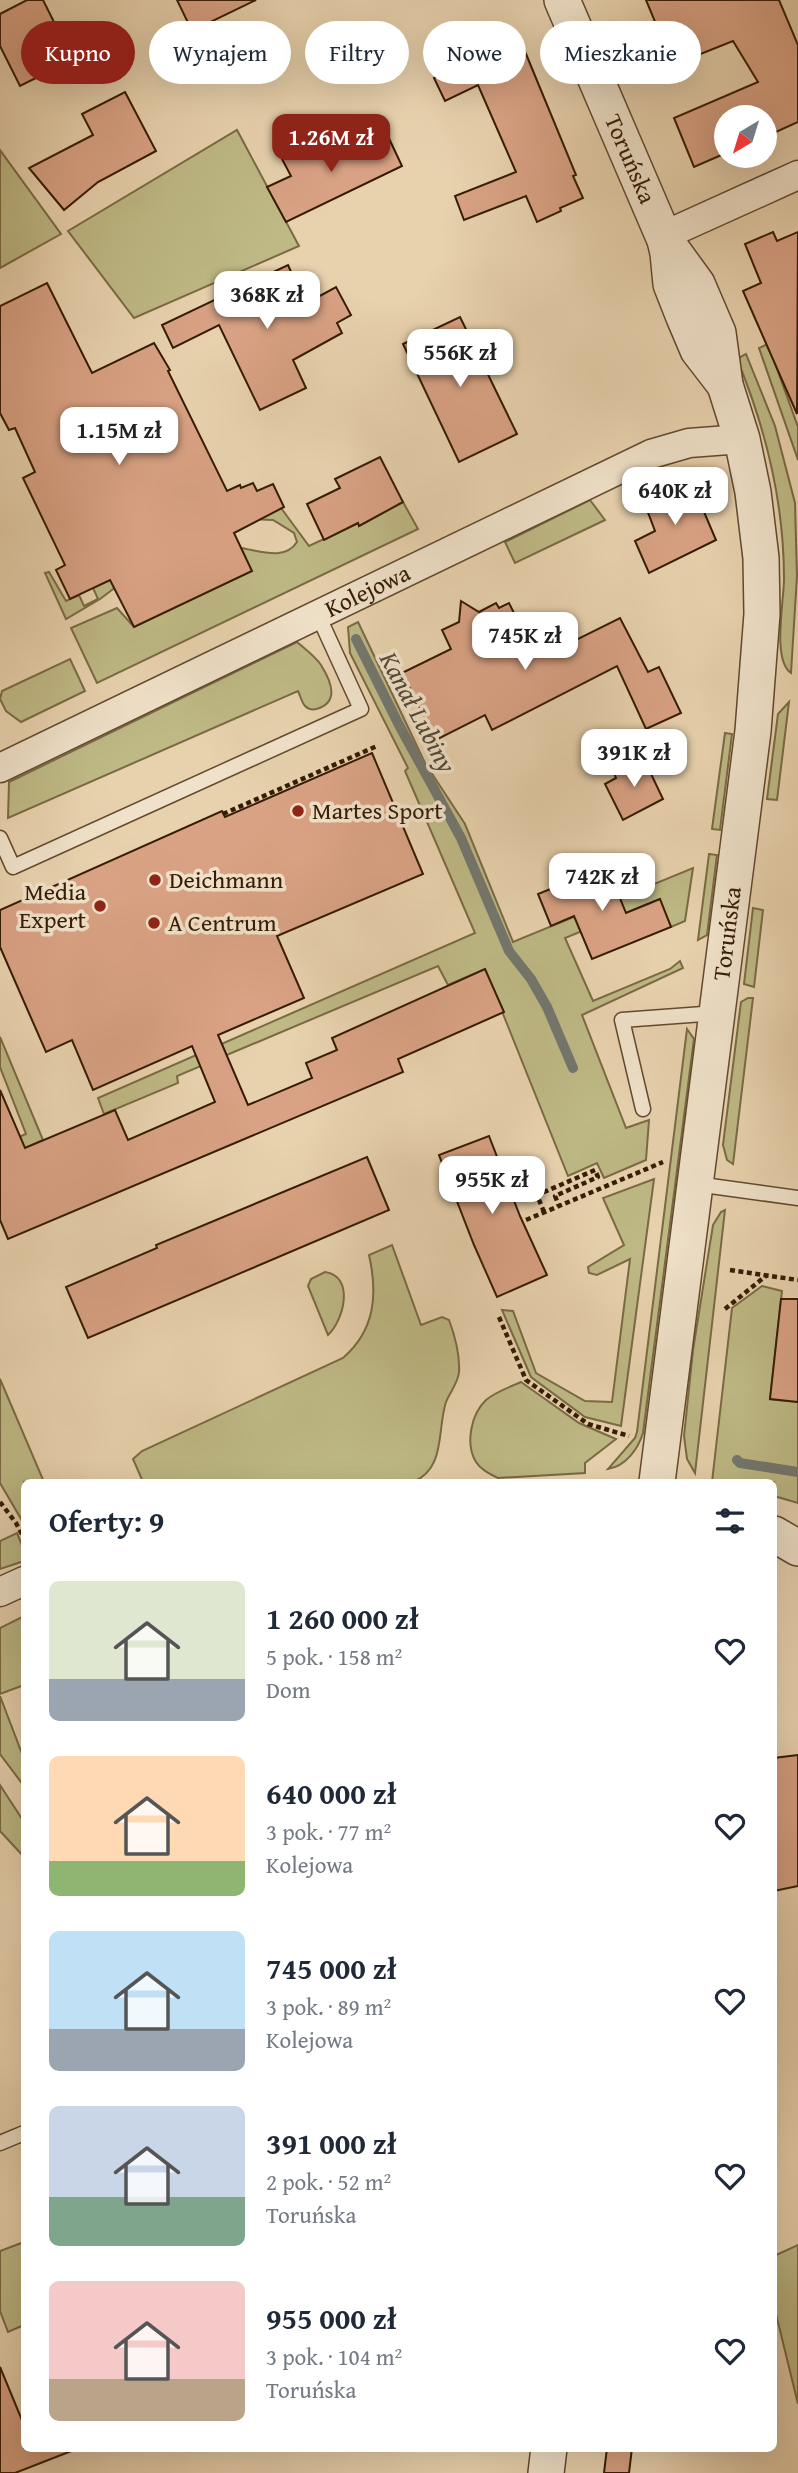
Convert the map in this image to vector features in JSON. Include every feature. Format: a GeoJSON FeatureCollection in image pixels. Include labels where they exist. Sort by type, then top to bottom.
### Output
{"type":"FeatureCollection","features":[{"type":"Feature","properties":{"kind":"street","name":"Toruńska"},"geometry":{"type":"LineString","coordinates":[[562,0],[664,238],[697,284],[719,332],[725,385],[742,439],[753,492],[761,558],[762,614],[753,731],[657,1479]]}},
{"type":"Feature","properties":{"kind":"street"},"geometry":{"type":"LineString","coordinates":[[664,238],[798,175]]}},
{"type":"Feature","properties":{"kind":"street","name":"Kolejowa"},"geometry":{"type":"LineString","coordinates":[[3,758],[318,615],[651,454],[688,443],[742,439]]}},
{"type":"Feature","properties":{"kind":"street"},"geometry":{"type":"LineString","coordinates":[[777,1536],[798,1548]]}},
{"type":"Feature","properties":{"kind":"street"},"geometry":{"type":"LineString","coordinates":[[0,1592],[21,1582]]}},
{"type":"Feature","properties":{"kind":"street"},"geometry":{"type":"LineString","coordinates":[[546,2473],[549,2452]]}},
{"type":"Feature","properties":{"kind":"lane"},"geometry":{"type":"LineString","coordinates":[[0,838],[13,867],[361,709],[318,615]]}},
{"type":"Feature","properties":{"kind":"lane"},"geometry":{"type":"LineString","coordinates":[[643,1109],[622,1020],[718,1013]]}},
{"type":"Feature","properties":{"kind":"lane"},"geometry":{"type":"LineString","coordinates":[[696,1184],[798,1198]]}},
{"type":"Feature","properties":{"kind":"lane"},"geometry":{"type":"LineString","coordinates":[[0,2143],[21,2134]]}},
{"type":"Feature","properties":{"kind":"path"},"geometry":{"type":"LineString","coordinates":[[223,814],[377,746]]}},
{"type":"Feature","properties":{"kind":"path"},"geometry":{"type":"LineString","coordinates":[[526,1220],[663,1162]]}},
{"type":"Feature","properties":{"kind":"path"},"geometry":{"type":"LineString","coordinates":[[544,1212],[537,1195],[595,1170],[598,1177],[555,1196],[559,1206]]}},
{"type":"Feature","properties":{"kind":"path"},"geometry":{"type":"LineString","coordinates":[[730,1270],[798,1280]]}},
{"type":"Feature","properties":{"kind":"path"},"geometry":{"type":"LineString","coordinates":[[726,1309],[767,1275]]}},
{"type":"Feature","properties":{"kind":"path"},"geometry":{"type":"LineString","coordinates":[[499,1317],[526,1380],[588,1424],[629,1436]]}},
{"type":"Feature","properties":{"kind":"path"},"geometry":{"type":"LineString","coordinates":[[0,1502],[21,1532]]}},
{"type":"Feature","properties":{"kind":"shaded area"},"geometry":{"type":"Polygon","coordinates":[[[237,130],[299,246],[134,318],[68,231],[237,130]]]}},
{"type":"Feature","properties":{"kind":"shaded area"},"geometry":{"type":"Polygon","coordinates":[[[0,150],[61,234],[0,268],[0,150]]]}},
{"type":"Feature","properties":{"kind":"shaded area"},"geometry":{"type":"Polygon","coordinates":[[[768,344],[798,427],[798,460],[759,348],[768,344]]]}},
{"type":"Feature","properties":{"kind":"shaded area"},"geometry":{"type":"Polygon","coordinates":[[[746,354],[775,426],[795,503],[797,576],[791,673],[785,666],[780,643],[784,579],[781,522],[765,439],[737,359],[746,354]]]}},
{"type":"Feature","properties":{"kind":"shaded area"},"geometry":{"type":"Polygon","coordinates":[[[590,500],[605,520],[515,563],[505,542],[590,500]]]}},
{"type":"Feature","properties":{"kind":"shaded area"},"geometry":{"type":"Polygon","coordinates":[[[403,502],[418,529],[97,683],[71,628],[117,608],[134,627],[251,571],[241,548],[279,553],[292,548],[297,542],[294,533],[273,520],[251,519],[281,508],[309,546],[358,523],[359,526],[403,502]]]}},
{"type":"Feature","properties":{"kind":"shaded area"},"geometry":{"type":"Polygon","coordinates":[[[153,559],[100,599],[66,619],[45,573],[49,572],[66,601],[79,595],[84,606],[98,599],[93,588],[153,559]]]}},
{"type":"Feature","properties":{"kind":"shaded area"},"geometry":{"type":"Polygon","coordinates":[[[358,622],[425,763],[465,824],[513,942],[693,868],[685,921],[671,927],[659,899],[565,938],[593,1001],[670,969],[680,961],[683,968],[582,1015],[626,1128],[649,1120],[646,1160],[604,1178],[597,1163],[568,1176],[485,969],[448,985],[438,966],[177,1076],[178,1083],[104,1114],[98,1098],[475,933],[405,771],[408,768],[350,653],[348,627],[358,622]]]}},
{"type":"Feature","properties":{"kind":"shaded area"},"geometry":{"type":"Polygon","coordinates":[[[297,642],[316,659],[327,676],[331,692],[330,700],[324,706],[308,708],[298,691],[8,818],[9,782],[297,642]]]}},
{"type":"Feature","properties":{"kind":"shaded area"},"geometry":{"type":"Polygon","coordinates":[[[70,659],[85,691],[21,722],[6,711],[0,699],[2,691],[70,659]]]}},
{"type":"Feature","properties":{"kind":"shaded area"},"geometry":{"type":"Polygon","coordinates":[[[789,702],[777,800],[767,799],[778,714],[789,702]]]}},
{"type":"Feature","properties":{"kind":"shaded area"},"geometry":{"type":"Polygon","coordinates":[[[725,733],[732,734],[720,830],[712,829],[725,733]]]}},
{"type":"Feature","properties":{"kind":"shaded area"},"geometry":{"type":"Polygon","coordinates":[[[709,854],[717,855],[707,935],[698,940],[709,854]]]}},
{"type":"Feature","properties":{"kind":"shaded area"},"geometry":{"type":"Polygon","coordinates":[[[753,908],[763,910],[754,987],[744,984],[753,908]]]}},
{"type":"Feature","properties":{"kind":"shaded area"},"geometry":{"type":"Polygon","coordinates":[[[753,998],[733,1164],[727,1160],[723,1145],[741,1002],[753,998]]]}},
{"type":"Feature","properties":{"kind":"shaded area"},"geometry":{"type":"Polygon","coordinates":[[[687,1029],[694,1039],[643,1433],[630,1456],[608,1469],[635,1438],[637,1432],[687,1029]]]}},
{"type":"Feature","properties":{"kind":"shaded area"},"geometry":{"type":"Polygon","coordinates":[[[0,1037],[43,1140],[0,1159],[0,1145],[26,1134],[0,1067],[0,1037]]]}},
{"type":"Feature","properties":{"kind":"shaded area"},"geometry":{"type":"Polygon","coordinates":[[[654,1179],[621,1426],[585,1417],[531,1377],[502,1310],[513,1311],[536,1373],[585,1401],[612,1402],[630,1259],[597,1275],[589,1273],[588,1267],[624,1245],[603,1198],[654,1179]]]}},
{"type":"Feature","properties":{"kind":"shaded area"},"geometry":{"type":"Polygon","coordinates":[[[725,1210],[695,1473],[687,1459],[684,1436],[693,1350],[713,1225],[725,1210]]]}},
{"type":"Feature","properties":{"kind":"shaded area"},"geometry":{"type":"Polygon","coordinates":[[[392,1245],[421,1325],[442,1317],[449,1320],[455,1339],[458,1376],[443,1413],[436,1458],[424,1476],[418,1479],[142,1479],[133,1459],[142,1451],[343,1358],[354,1347],[368,1324],[373,1298],[369,1255],[392,1245]]]}},
{"type":"Feature","properties":{"kind":"shaded area"},"geometry":{"type":"Polygon","coordinates":[[[325,1272],[340,1281],[344,1299],[334,1328],[328,1335],[308,1286],[311,1279],[325,1272]]]}},
{"type":"Feature","properties":{"kind":"shaded area"},"geometry":{"type":"Polygon","coordinates":[[[762,1286],[782,1291],[770,1399],[798,1402],[798,1503],[777,1497],[777,1479],[712,1479],[732,1308],[762,1286]]]}},
{"type":"Feature","properties":{"kind":"shaded area"},"geometry":{"type":"Polygon","coordinates":[[[0,1379],[43,1479],[21,1479],[21,1519],[0,1483],[0,1379]]]}},
{"type":"Feature","properties":{"kind":"shaded area"},"geometry":{"type":"Polygon","coordinates":[[[521,1382],[579,1423],[616,1439],[585,1463],[585,1473],[498,1478],[483,1470],[476,1462],[470,1438],[477,1413],[490,1397],[521,1382]]]}},
{"type":"Feature","properties":{"kind":"shaded area"},"geometry":{"type":"Polygon","coordinates":[[[17,1533],[21,1543],[21,1562],[0,1569],[0,1541],[17,1533]]]}},
{"type":"Feature","properties":{"kind":"shaded area"},"geometry":{"type":"Polygon","coordinates":[[[21,1618],[21,1686],[0,1694],[0,1628],[21,1618]]]}},
{"type":"Feature","properties":{"kind":"shaded area"},"geometry":{"type":"Polygon","coordinates":[[[0,1696],[21,1751],[21,1782],[0,1754],[0,1696]]]}},
{"type":"Feature","properties":{"kind":"shaded area"},"geometry":{"type":"Polygon","coordinates":[[[0,1785],[21,1817],[21,1854],[0,1831],[0,1785]]]}},
{"type":"Feature","properties":{"kind":"shaded area"},"geometry":{"type":"Polygon","coordinates":[[[21,2243],[21,2326],[8,2332],[0,2311],[0,2251],[21,2243]]]}},
{"type":"Feature","properties":{"kind":"shaded area"},"geometry":{"type":"Polygon","coordinates":[[[798,2245],[798,2404],[777,2318],[777,2255],[798,2245]]]}},
{"type":"Feature","properties":{"kind":"building"},"geometry":{"type":"Polygon","coordinates":[[[27,0],[43,0],[54,21],[21,21],[21,84],[24,84],[20,86],[0,46],[0,14],[27,0]]]}},
{"type":"Feature","properties":{"kind":"building"},"geometry":{"type":"Polygon","coordinates":[[[177,0],[256,0],[213,21],[187,21],[177,0]]]}},
{"type":"Feature","properties":{"kind":"building"},"geometry":{"type":"Polygon","coordinates":[[[646,0],[779,0],[798,45],[798,122],[777,132],[777,105],[714,105],[714,158],[694,167],[674,118],[758,82],[733,41],[701,54],[701,21],[655,21],[646,0]]]}},
{"type":"Feature","properties":{"kind":"building"},"geometry":{"type":"Polygon","coordinates":[[[526,54],[583,198],[537,222],[526,196],[464,220],[455,196],[516,172],[478,85],[445,101],[437,84],[526,84],[526,54]]]}},
{"type":"Feature","properties":{"kind":"building"},"geometry":{"type":"Polygon","coordinates":[[[125,92],[156,151],[98,182],[64,210],[29,168],[93,135],[82,114],[125,92]]]}},
{"type":"Feature","properties":{"kind":"building"},"geometry":{"type":"Polygon","coordinates":[[[385,130],[402,166],[286,222],[267,187],[291,176],[282,159],[319,141],[328,158],[385,130]]]}},
{"type":"Feature","properties":{"kind":"building"},"geometry":{"type":"Polygon","coordinates":[[[773,232],[777,241],[798,232],[797,414],[743,291],[761,283],[745,244],[773,232]]]}},
{"type":"Feature","properties":{"kind":"building"},"geometry":{"type":"Polygon","coordinates":[[[288,265],[305,304],[336,287],[351,315],[337,323],[342,333],[293,360],[306,388],[260,410],[219,325],[173,348],[162,325],[288,265]]]}},
{"type":"Feature","properties":{"kind":"building"},"geometry":{"type":"Polygon","coordinates":[[[47,283],[92,373],[154,343],[170,370],[168,371],[227,491],[253,483],[257,491],[273,484],[284,507],[234,533],[252,571],[134,627],[110,580],[70,599],[56,570],[65,565],[23,478],[35,472],[15,428],[9,430],[0,413],[0,306],[47,283]]]}},
{"type":"Feature","properties":{"kind":"building"},"geometry":{"type":"Polygon","coordinates":[[[460,317],[517,434],[459,462],[403,344],[460,317]]]}},
{"type":"Feature","properties":{"kind":"building"},"geometry":{"type":"Polygon","coordinates":[[[380,457],[403,502],[359,526],[358,523],[324,540],[307,504],[340,488],[335,479],[380,457]]]}},
{"type":"Feature","properties":{"kind":"building"},"geometry":{"type":"Polygon","coordinates":[[[690,479],[716,540],[649,573],[635,541],[655,531],[644,502],[690,479]]]}},
{"type":"Feature","properties":{"kind":"building"},"geometry":{"type":"Polygon","coordinates":[[[461,601],[479,612],[496,603],[499,608],[509,603],[534,653],[551,644],[554,651],[620,618],[648,672],[659,667],[681,713],[646,729],[617,666],[492,730],[485,715],[436,740],[402,673],[451,649],[442,630],[459,622],[461,601]]]}},
{"type":"Feature","properties":{"kind":"building","name":"A Centrum"},"geometry":{"type":"Polygon","coordinates":[[[372,753],[423,874],[277,936],[304,998],[218,1035],[248,1105],[312,1078],[306,1063],[337,1050],[332,1038],[485,969],[504,1012],[398,1059],[403,1072],[8,1239],[0,1220],[0,1090],[25,1148],[115,1110],[128,1140],[215,1102],[192,1046],[93,1090],[72,1040],[46,1052],[0,947],[0,910],[222,811],[225,817],[372,753]]]}},
{"type":"Feature","properties":{"kind":"building"},"geometry":{"type":"Polygon","coordinates":[[[643,757],[663,799],[623,820],[605,784],[616,778],[613,771],[643,757]]]}},
{"type":"Feature","properties":{"kind":"building"},"geometry":{"type":"Polygon","coordinates":[[[607,866],[626,913],[660,899],[671,927],[592,959],[574,916],[551,926],[538,894],[607,866]]]}},
{"type":"Feature","properties":{"kind":"building"},"geometry":{"type":"Polygon","coordinates":[[[489,1136],[520,1216],[547,1275],[497,1297],[439,1155],[489,1136]]]}},
{"type":"Feature","properties":{"kind":"building"},"geometry":{"type":"Polygon","coordinates":[[[367,1157],[389,1210],[88,1338],[66,1287],[157,1248],[156,1245],[367,1157]]]}},
{"type":"Feature","properties":{"kind":"building"},"geometry":{"type":"Polygon","coordinates":[[[781,1299],[798,1299],[798,1402],[770,1399],[781,1299]]]}},
{"type":"Feature","properties":{"kind":"building"},"geometry":{"type":"Polygon","coordinates":[[[798,1755],[798,1886],[777,1890],[777,1758],[798,1755]]]}},
{"type":"Feature","properties":{"kind":"building"},"geometry":{"type":"Polygon","coordinates":[[[0,2367],[21,2418],[21,2452],[69,2452],[15,2473],[0,2473],[0,2367]]]}},
{"type":"Feature","properties":{"kind":"building"},"geometry":{"type":"Polygon","coordinates":[[[607,2452],[632,2452],[629,2473],[604,2473],[607,2452]]]}},
{"type":"Feature","properties":{"kind":"waterway","name":"Kanał Lubiny"},"geometry":{"type":"LineString","coordinates":[[356,639],[399,725],[461,838],[509,951],[531,979],[547,1007],[573,1068]]}},
{"type":"Feature","properties":{"kind":"waterway","name":"Kanał Lubiny"},"geometry":{"type":"LineString","coordinates":[[737,1460],[740,1463],[798,1472]]}},
{"type":"Feature","properties":{"kind":"place","name":"Martes Sport"},"geometry":{"type":"Point","coordinates":[298,811]}},
{"type":"Feature","properties":{"kind":"place","name":"Deichmann"},"geometry":{"type":"Point","coordinates":[155,880]}},
{"type":"Feature","properties":{"kind":"place","name":"Media Expert"},"geometry":{"type":"Point","coordinates":[100,906]}},
{"type":"Feature","properties":{"kind":"place","name":"A Centrum"},"geometry":{"type":"Point","coordinates":[154,923]}}]}
